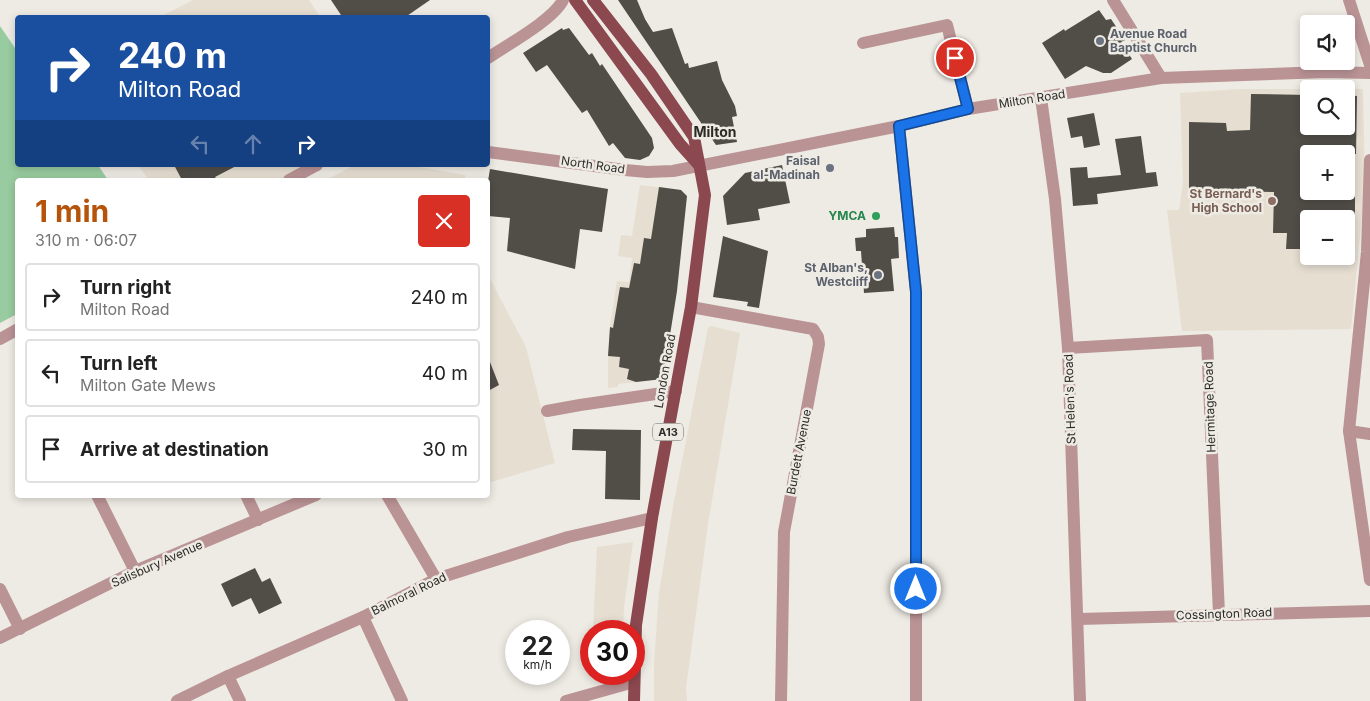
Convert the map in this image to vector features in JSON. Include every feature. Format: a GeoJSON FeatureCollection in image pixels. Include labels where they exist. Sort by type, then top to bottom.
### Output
{"type":"FeatureCollection","features":[{"type":"Feature","properties":{"kind":"main road","name":"London Road"},"geometry":{"type":"LineString","coordinates":[[575,0],[680,144],[698,164]]}},
{"type":"Feature","properties":{"kind":"main road","name":"London Road"},"geometry":{"type":"LineString","coordinates":[[596,1],[689,128],[694,137],[705,195],[691,307],[652,518],[637,620]]}},
{"type":"Feature","properties":{"kind":"main road","name":"London Road"},"geometry":{"type":"LineString","coordinates":[[634,685],[634,701]]}},
{"type":"Feature","properties":{"kind":"street"},"geometry":{"type":"LineString","coordinates":[[490,57],[542,21],[557,9],[563,0]]}},
{"type":"Feature","properties":{"kind":"street"},"geometry":{"type":"LineString","coordinates":[[1113,0],[1161,78]]}},
{"type":"Feature","properties":{"kind":"street"},"geometry":{"type":"LineString","coordinates":[[1348,0],[1370,65]]}},
{"type":"Feature","properties":{"kind":"street"},"geometry":{"type":"LineString","coordinates":[[863,43],[947,25],[968,109]]}},
{"type":"Feature","properties":{"kind":"street","name":"Milton Road"},"geometry":{"type":"LineString","coordinates":[[698,164],[899,126],[968,109],[1161,78],[1326,72],[1370,73]]}},
{"type":"Feature","properties":{"kind":"street","name":"St Helen's Road"},"geometry":{"type":"LineString","coordinates":[[1041,98],[1055,199],[1068,348],[1079,619],[1080,701]]}},
{"type":"Feature","properties":{"kind":"street"},"geometry":{"type":"LineString","coordinates":[[899,126],[916,292],[916,701]]}},
{"type":"Feature","properties":{"kind":"street","name":"North Road"},"geometry":{"type":"LineString","coordinates":[[490,152],[647,172],[674,170],[698,164]]}},
{"type":"Feature","properties":{"kind":"street"},"geometry":{"type":"LineString","coordinates":[[1370,160],[1369,252],[1349,431],[1370,580]]}},
{"type":"Feature","properties":{"kind":"street"},"geometry":{"type":"LineString","coordinates":[[293,178],[312,167]]}},
{"type":"Feature","properties":{"kind":"street","name":"Burdett Avenue"},"geometry":{"type":"LineString","coordinates":[[691,307],[813,329],[818,337],[819,344],[784,532],[781,701]]}},
{"type":"Feature","properties":{"kind":"street"},"geometry":{"type":"LineString","coordinates":[[0,340],[15,333]]}},
{"type":"Feature","properties":{"kind":"street","name":"Hermitage Road"},"geometry":{"type":"LineString","coordinates":[[1068,348],[1207,340],[1219,614]]}},
{"type":"Feature","properties":{"kind":"street"},"geometry":{"type":"LineString","coordinates":[[547,411],[580,404],[676,391]]}},
{"type":"Feature","properties":{"kind":"street"},"geometry":{"type":"LineString","coordinates":[[1349,431],[1370,434]]}},
{"type":"Feature","properties":{"kind":"street"},"geometry":{"type":"LineString","coordinates":[[98,498],[135,572]]}},
{"type":"Feature","properties":{"kind":"street"},"geometry":{"type":"LineString","coordinates":[[247,498],[258,520]]}},
{"type":"Feature","properties":{"kind":"street","name":"Salisbury Avenue"},"geometry":{"type":"LineString","coordinates":[[0,638],[135,572],[309,498]]}},
{"type":"Feature","properties":{"kind":"street"},"geometry":{"type":"LineString","coordinates":[[389,498],[436,579]]}},
{"type":"Feature","properties":{"kind":"street","name":"Balmoral Road"},"geometry":{"type":"LineString","coordinates":[[177,701],[228,676],[364,617],[436,579],[568,537],[652,518]]}},
{"type":"Feature","properties":{"kind":"street"},"geometry":{"type":"LineString","coordinates":[[0,589],[20,629]]}},
{"type":"Feature","properties":{"kind":"street","name":"Cossington Road"},"geometry":{"type":"LineString","coordinates":[[1079,619],[1370,611]]}},
{"type":"Feature","properties":{"kind":"street"},"geometry":{"type":"LineString","coordinates":[[364,617],[402,701]]}},
{"type":"Feature","properties":{"kind":"street"},"geometry":{"type":"LineString","coordinates":[[228,676],[240,701]]}},
{"type":"Feature","properties":{"kind":"street"},"geometry":{"type":"LineString","coordinates":[[566,701],[623,685]]}},
{"type":"Feature","properties":{"kind":"shaded area"},"geometry":{"type":"Polygon","coordinates":[[[193,0],[309,0],[319,15],[164,15],[193,0]]]}},
{"type":"Feature","properties":{"kind":"shaded area","name":"St Bernard's High School"},"geometry":{"type":"Polygon","coordinates":[[[1239,89],[1300,89],[1300,135],[1355,135],[1355,89],[1363,89],[1365,186],[1351,329],[1182,331],[1167,210],[1179,210],[1183,183],[1180,93],[1239,89]]]}},
{"type":"Feature","properties":{"kind":"shaded area"},"geometry":{"type":"Polygon","coordinates":[[[139,167],[304,167],[284,178],[148,178],[139,167]]]}},
{"type":"Feature","properties":{"kind":"shaded area"},"geometry":{"type":"Polygon","coordinates":[[[351,167],[419,167],[465,175],[465,178],[330,178],[351,167]]]}},
{"type":"Feature","properties":{"kind":"shaded area"},"geometry":{"type":"Polygon","coordinates":[[[640,185],[681,190],[677,290],[663,377],[661,379],[618,384],[618,387],[608,388],[610,327],[617,281],[629,282],[632,258],[618,256],[621,235],[632,236],[640,185]]]}},
{"type":"Feature","properties":{"kind":"shaded area"},"geometry":{"type":"Polygon","coordinates":[[[490,279],[526,347],[555,463],[490,482],[490,279]]]}},
{"type":"Feature","properties":{"kind":"shaded area"},"geometry":{"type":"Polygon","coordinates":[[[711,326],[740,333],[708,524],[686,688],[687,701],[654,701],[654,663],[659,593],[673,507],[708,328],[711,326]]]}},
{"type":"Feature","properties":{"kind":"shaded area"},"geometry":{"type":"Polygon","coordinates":[[[633,542],[623,620],[594,620],[597,547],[633,542]]]}},
{"type":"Feature","properties":{"kind":"green space"},"geometry":{"type":"Polygon","coordinates":[[[0,26],[15,48],[15,167],[99,167],[107,178],[15,178],[15,315],[0,323],[0,26]]]}},
{"type":"Feature","properties":{"kind":"building"},"geometry":{"type":"Polygon","coordinates":[[[331,0],[430,0],[408,15],[341,15],[331,0]]]}},
{"type":"Feature","properties":{"kind":"building"},"geometry":{"type":"Polygon","coordinates":[[[618,0],[637,0],[653,32],[672,28],[685,64],[688,63],[689,68],[717,61],[722,80],[735,106],[737,116],[732,117],[737,142],[716,145],[618,0]]]}},
{"type":"Feature","properties":{"kind":"building","name":"Avenue Road Baptist Church"},"geometry":{"type":"Polygon","coordinates":[[[1099,10],[1106,20],[1111,19],[1125,40],[1121,42],[1132,59],[1111,73],[1103,73],[1086,66],[1065,79],[1042,43],[1099,10]]]}},
{"type":"Feature","properties":{"kind":"building"},"geometry":{"type":"Polygon","coordinates":[[[562,28],[563,30],[569,28],[589,55],[592,53],[600,66],[602,64],[652,138],[654,148],[649,156],[640,160],[625,158],[613,143],[609,146],[587,110],[582,113],[547,65],[536,72],[523,53],[562,28]]]}},
{"type":"Feature","properties":{"kind":"building"},"geometry":{"type":"Polygon","coordinates":[[[1251,94],[1300,95],[1300,135],[1355,135],[1355,96],[1357,96],[1356,154],[1355,145],[1300,145],[1300,200],[1355,200],[1355,210],[1300,210],[1300,249],[1286,249],[1287,233],[1273,233],[1274,192],[1189,190],[1189,122],[1226,123],[1227,131],[1250,130],[1251,94]]]}},
{"type":"Feature","properties":{"kind":"building"},"geometry":{"type":"Polygon","coordinates":[[[1094,113],[1100,145],[1084,148],[1082,136],[1071,138],[1067,118],[1094,113]]]}},
{"type":"Feature","properties":{"kind":"building"},"geometry":{"type":"Polygon","coordinates":[[[1141,136],[1146,173],[1156,172],[1158,186],[1097,194],[1098,204],[1073,206],[1070,168],[1087,167],[1088,178],[1121,175],[1115,139],[1141,136]]]}},
{"type":"Feature","properties":{"kind":"building"},"geometry":{"type":"Polygon","coordinates":[[[782,165],[790,203],[758,209],[760,220],[727,225],[723,196],[745,173],[782,165]]]}},
{"type":"Feature","properties":{"kind":"building"},"geometry":{"type":"Polygon","coordinates":[[[175,167],[234,167],[216,178],[181,178],[175,167]]]}},
{"type":"Feature","properties":{"kind":"building"},"geometry":{"type":"Polygon","coordinates":[[[490,169],[608,189],[602,232],[580,229],[575,269],[507,251],[510,218],[490,216],[490,169]]]}},
{"type":"Feature","properties":{"kind":"building"},"geometry":{"type":"Polygon","coordinates":[[[659,187],[681,190],[687,196],[677,291],[663,379],[636,382],[627,379],[629,369],[619,367],[620,357],[608,356],[610,327],[613,328],[620,287],[629,288],[634,263],[640,264],[644,238],[651,239],[659,187]]]}},
{"type":"Feature","properties":{"kind":"building","name":"St Alban's, Westcliff"},"geometry":{"type":"Polygon","coordinates":[[[894,227],[895,237],[898,237],[899,258],[891,259],[894,291],[864,293],[861,251],[856,251],[855,238],[866,237],[866,229],[894,227]]]}},
{"type":"Feature","properties":{"kind":"building"},"geometry":{"type":"Polygon","coordinates":[[[723,236],[768,251],[759,308],[747,306],[748,302],[713,297],[723,236]]]}},
{"type":"Feature","properties":{"kind":"building"},"geometry":{"type":"Polygon","coordinates":[[[490,362],[499,385],[490,390],[490,362]]]}},
{"type":"Feature","properties":{"kind":"building"},"geometry":{"type":"Polygon","coordinates":[[[573,429],[641,430],[640,500],[605,499],[606,451],[572,450],[573,429]]]}},
{"type":"Feature","properties":{"kind":"building"},"geometry":{"type":"Polygon","coordinates":[[[255,568],[262,582],[270,578],[282,603],[259,614],[251,598],[232,607],[221,584],[255,568]]]}},
{"type":"Feature","properties":{"kind":"place","name":"Avenue Road Baptist Church"},"geometry":{"type":"Point","coordinates":[1100,41]}},
{"type":"Feature","properties":{"kind":"place","name":"Faisal al-Madinah"},"geometry":{"type":"Point","coordinates":[830,168]}},
{"type":"Feature","properties":{"kind":"place","name":"St Bernard's High School"},"geometry":{"type":"Point","coordinates":[1272,201]}},
{"type":"Feature","properties":{"kind":"place","name":"YMCA"},"geometry":{"type":"Point","coordinates":[876,216]}},
{"type":"Feature","properties":{"kind":"place","name":"St Alban's, Westcliff"},"geometry":{"type":"Point","coordinates":[878,275]}},
{"type":"Feature","properties":{"kind":"district","name":"Milton"},"geometry":{"type":"Point","coordinates":[715,132]}},
{"type":"Feature","properties":{"kind":"route"},"geometry":{"type":"LineString","coordinates":[[916,589],[916,292],[899,126],[968,109],[955,58]]}}]}
